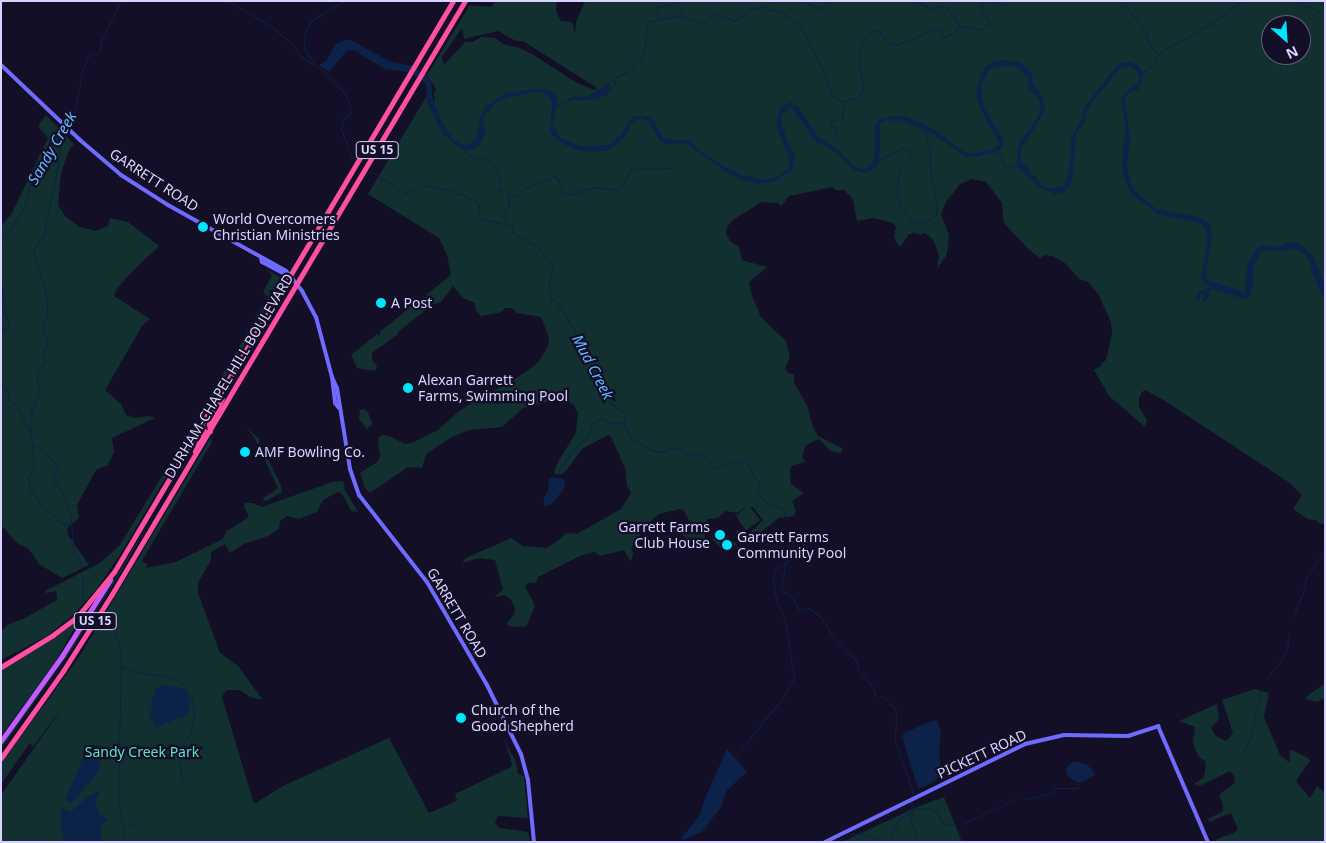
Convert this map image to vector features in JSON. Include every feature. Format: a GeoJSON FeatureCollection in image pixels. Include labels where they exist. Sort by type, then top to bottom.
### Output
{"type":"FeatureCollection","features":[{"type":"Feature","properties":{"kind":"highway","name":"DURHAM-CHAPEL HILL BOULEVARD"},"geometry":{"type":"LineString","coordinates":[[114,572],[202,427],[453,1]]}},
{"type":"Feature","properties":{"kind":"highway","name":"DURHAM-CHAPEL HILL BOULEVARD"},"geometry":{"type":"LineString","coordinates":[[1,757],[83,640],[210,431],[465,1]]}},
{"type":"Feature","properties":{"kind":"highway"},"geometry":{"type":"LineString","coordinates":[[210,431],[209,424],[233,374]]}},
{"type":"Feature","properties":{"kind":"highway"},"geometry":{"type":"LineString","coordinates":[[186,470],[204,431],[202,427]]}},
{"type":"Feature","properties":{"kind":"highway","name":"US 15"},"geometry":{"type":"LineString","coordinates":[[1,666],[39,644],[81,612],[114,572]]}},
{"type":"Feature","properties":{"kind":"main road","name":"DURHAM-CHAPEL HILL BOULEVARD"},"geometry":{"type":"LineString","coordinates":[[1,741],[62,656],[114,572]]}},
{"type":"Feature","properties":{"kind":"street","name":"GARRETT ROAD"},"geometry":{"type":"LineString","coordinates":[[1,65],[71,132],[129,180],[260,258],[262,262],[290,277],[297,284],[316,317],[332,377],[335,403],[339,408],[350,469],[359,495],[427,582],[487,685],[520,754],[528,780],[534,842]]}},
{"type":"Feature","properties":{"kind":"street","name":"PICKETT ROAD"},"geometry":{"type":"LineString","coordinates":[[825,842],[1034,742],[1068,735],[1128,736],[1158,726],[1208,842]]}},
{"type":"Feature","properties":{"kind":"green space"},"geometry":{"type":"Polygon","coordinates":[[[496,1],[557,1],[556,11],[561,21],[572,22],[575,33],[576,22],[585,1],[1325,1],[1325,523],[1320,524],[1316,520],[1308,519],[1293,509],[1302,495],[1290,483],[1162,399],[1145,390],[1142,392],[1139,398],[1139,407],[1147,420],[1145,427],[1109,396],[1094,370],[1106,360],[1112,334],[1111,322],[1098,294],[1088,282],[1079,279],[1065,263],[1052,256],[1045,255],[1040,258],[1028,249],[1004,223],[1002,203],[986,182],[972,179],[960,184],[946,202],[941,214],[949,235],[947,254],[937,269],[939,255],[933,240],[929,236],[924,233],[921,235],[909,234],[900,247],[894,237],[896,227],[893,223],[874,218],[857,221],[853,199],[844,190],[835,190],[833,187],[789,196],[781,206],[778,203],[762,202],[734,219],[727,227],[726,233],[730,241],[739,247],[742,260],[767,267],[749,282],[752,296],[761,317],[786,341],[790,357],[785,369],[788,373],[794,374],[794,383],[807,405],[813,427],[818,436],[843,449],[841,453],[830,451],[819,439],[806,445],[802,456],[805,462],[792,466],[790,469],[791,484],[804,493],[792,501],[796,512],[794,516],[779,518],[754,537],[750,538],[749,534],[763,520],[753,507],[750,507],[760,520],[746,531],[736,516],[748,505],[737,513],[726,511],[718,518],[707,519],[703,547],[692,544],[681,533],[690,522],[684,511],[680,509],[659,514],[643,528],[631,548],[633,553],[631,562],[624,550],[600,556],[594,552],[580,556],[538,577],[536,583],[529,582],[525,586],[535,606],[527,625],[524,627],[508,626],[507,623],[514,615],[515,608],[511,600],[505,595],[494,597],[503,590],[495,560],[479,558],[462,563],[466,558],[511,538],[523,546],[546,548],[566,533],[577,534],[621,509],[631,493],[627,486],[625,468],[611,437],[608,435],[582,449],[566,471],[561,474],[555,474],[556,466],[576,432],[578,413],[573,404],[559,398],[550,399],[544,403],[523,408],[502,427],[469,430],[452,437],[426,454],[422,468],[408,467],[370,493],[365,488],[360,473],[377,462],[380,456],[378,441],[380,436],[391,437],[405,444],[414,442],[438,430],[458,412],[486,394],[506,385],[531,368],[540,360],[548,346],[549,338],[541,317],[516,313],[512,308],[506,308],[499,313],[481,316],[476,311],[475,303],[463,298],[453,286],[441,302],[432,305],[399,331],[397,335],[372,353],[372,360],[377,366],[375,371],[357,368],[351,355],[377,334],[379,336],[381,331],[423,297],[426,298],[427,294],[451,275],[447,255],[439,238],[368,194],[429,92],[432,102],[435,101],[434,94],[436,89],[427,75],[470,5],[491,7],[496,1]],[[462,28],[442,57],[444,65],[465,42],[473,42],[481,37],[495,38],[505,45],[517,47],[532,54],[577,83],[594,90],[597,88],[523,41],[516,41],[498,31],[464,39],[462,28]]]}},
{"type":"Feature","properties":{"kind":"green space"},"geometry":{"type":"Polygon","coordinates":[[[46,115],[74,144],[69,150],[61,173],[58,205],[65,216],[80,227],[96,231],[108,226],[110,218],[128,222],[159,246],[116,290],[114,296],[150,319],[142,326],[105,390],[121,404],[126,415],[135,418],[150,416],[155,418],[112,438],[114,452],[108,465],[96,470],[77,505],[79,518],[67,528],[68,535],[89,565],[62,578],[39,564],[29,549],[17,543],[1,525],[1,226],[11,215],[48,138],[38,126],[46,115]]]}},
{"type":"Feature","properties":{"kind":"green space"},"geometry":{"type":"Polygon","coordinates":[[[266,269],[281,278],[280,285],[200,418],[202,410],[268,297],[263,292],[272,275],[266,269]]]}},
{"type":"Feature","properties":{"kind":"green space"},"geometry":{"type":"Polygon","coordinates":[[[364,409],[367,411],[373,424],[367,429],[359,419],[360,410],[364,409]]]}},
{"type":"Feature","properties":{"kind":"green space"},"geometry":{"type":"Polygon","coordinates":[[[246,427],[258,438],[281,486],[282,492],[266,501],[262,499],[278,488],[254,437],[246,427]]]}},
{"type":"Feature","properties":{"kind":"green space"},"geometry":{"type":"Polygon","coordinates":[[[192,428],[192,433],[123,550],[96,590],[73,615],[47,636],[1,660],[1,631],[9,624],[23,619],[57,600],[56,591],[45,593],[45,591],[100,563],[119,546],[192,428]]]}},
{"type":"Feature","properties":{"kind":"green space","name":"Sandy Creek Park"},"geometry":{"type":"Polygon","coordinates":[[[211,437],[212,442],[142,561],[147,564],[146,568],[176,562],[223,539],[227,531],[249,517],[244,507],[245,503],[253,503],[262,507],[332,482],[343,481],[345,490],[358,512],[351,511],[343,495],[338,492],[323,500],[317,512],[299,519],[287,516],[280,521],[279,529],[268,536],[244,544],[230,553],[225,544],[211,552],[211,560],[198,583],[198,593],[220,653],[238,666],[263,700],[250,697],[240,690],[226,690],[222,697],[254,804],[283,786],[389,738],[429,813],[457,801],[455,794],[511,767],[512,764],[505,741],[516,762],[518,774],[524,776],[528,818],[498,816],[495,823],[499,828],[528,832],[530,842],[1,842],[1,795],[65,704],[33,747],[30,743],[1,784],[1,764],[79,657],[211,437]]]}},
{"type":"Feature","properties":{"kind":"green space"},"geometry":{"type":"Polygon","coordinates":[[[159,506],[121,572],[70,652],[1,749],[1,745],[55,672],[96,610],[159,506]]]}},
{"type":"Feature","properties":{"kind":"green space","name":"Garrett Farms Community Pool"},"geometry":{"type":"Polygon","coordinates":[[[716,536],[719,540],[726,536],[737,544],[726,553],[712,539],[716,536]]]}},
{"type":"Feature","properties":{"kind":"green space"},"geometry":{"type":"Polygon","coordinates":[[[81,617],[55,662],[1,736],[1,671],[59,635],[81,617]]]}},
{"type":"Feature","properties":{"kind":"green space"},"geometry":{"type":"Polygon","coordinates":[[[1325,684],[1325,698],[1316,702],[1306,699],[1309,694],[1325,684]]]}},
{"type":"Feature","properties":{"kind":"green space"},"geometry":{"type":"Polygon","coordinates":[[[1255,689],[1269,693],[1264,717],[1280,755],[1290,763],[1289,751],[1292,750],[1308,758],[1310,761],[1297,779],[1297,783],[1310,798],[1317,786],[1325,793],[1325,842],[1217,842],[1217,839],[1234,833],[1238,829],[1231,813],[1209,822],[1208,819],[1223,811],[1219,795],[1235,783],[1234,776],[1230,771],[1199,786],[1194,784],[1204,777],[1206,765],[1205,761],[1198,756],[1193,743],[1195,727],[1179,721],[1217,704],[1219,719],[1211,728],[1216,736],[1226,741],[1233,733],[1222,700],[1255,689]]]}},
{"type":"Feature","properties":{"kind":"green space"},"geometry":{"type":"Polygon","coordinates":[[[944,797],[962,842],[842,842],[917,807],[944,797]]]}},
{"type":"Feature","properties":{"kind":"water"},"geometry":{"type":"Polygon","coordinates":[[[344,40],[351,40],[391,62],[409,65],[426,74],[431,81],[433,100],[445,128],[453,139],[465,146],[476,140],[480,117],[487,105],[507,93],[533,89],[550,90],[555,94],[559,105],[573,97],[588,96],[610,82],[609,93],[598,99],[579,101],[575,99],[556,107],[553,124],[560,138],[580,146],[608,145],[619,137],[632,118],[646,116],[654,121],[664,139],[691,141],[697,148],[721,165],[742,175],[766,180],[781,175],[789,167],[789,157],[777,128],[777,121],[780,108],[790,102],[799,108],[821,140],[836,148],[857,168],[866,169],[871,166],[874,159],[875,124],[878,120],[890,116],[904,116],[923,124],[937,131],[964,152],[971,154],[993,149],[1000,143],[988,125],[976,96],[981,72],[991,63],[1000,60],[1020,62],[1032,73],[1033,84],[1041,94],[1045,107],[1044,113],[1021,149],[1021,161],[1043,186],[1049,188],[1062,187],[1066,182],[1070,165],[1071,141],[1073,133],[1081,121],[1083,109],[1119,63],[1130,62],[1138,65],[1142,71],[1139,89],[1129,93],[1125,98],[1130,139],[1127,170],[1131,183],[1134,190],[1156,209],[1202,218],[1210,224],[1212,240],[1206,270],[1207,280],[1245,292],[1247,266],[1260,245],[1277,247],[1286,243],[1297,242],[1311,253],[1318,267],[1325,286],[1325,302],[1312,272],[1311,263],[1305,254],[1295,248],[1283,251],[1267,250],[1261,252],[1253,269],[1254,282],[1249,298],[1244,299],[1213,289],[1210,290],[1206,301],[1202,302],[1204,297],[1202,292],[1199,301],[1195,303],[1198,292],[1210,287],[1204,283],[1201,275],[1208,244],[1205,228],[1199,223],[1158,214],[1131,194],[1123,174],[1122,159],[1126,129],[1121,100],[1127,90],[1138,84],[1139,79],[1138,72],[1130,66],[1119,69],[1086,111],[1085,122],[1076,133],[1072,181],[1069,188],[1055,194],[1041,188],[1017,167],[1017,151],[1020,142],[1038,117],[1041,107],[1038,98],[1029,90],[1028,79],[1016,66],[1000,66],[990,69],[981,85],[984,108],[1003,139],[1003,145],[998,151],[978,157],[967,157],[930,132],[899,120],[884,121],[880,124],[880,151],[877,166],[868,173],[860,172],[854,170],[838,154],[814,140],[793,109],[789,107],[782,114],[781,122],[795,156],[792,171],[775,181],[759,184],[742,180],[727,173],[689,145],[682,143],[669,145],[660,141],[648,121],[641,118],[631,124],[624,138],[612,149],[592,152],[578,150],[565,145],[554,137],[550,131],[552,103],[548,96],[540,92],[509,97],[496,103],[483,117],[485,132],[481,143],[473,150],[462,150],[444,135],[427,102],[426,84],[418,77],[407,72],[385,69],[354,50],[347,51],[329,72],[318,65],[326,61],[335,45],[344,40]]]}},
{"type":"Feature","properties":{"kind":"water"},"geometry":{"type":"Polygon","coordinates":[[[551,477],[564,479],[565,487],[553,503],[545,507],[543,500],[549,488],[548,480],[551,477]]]}},
{"type":"Feature","properties":{"kind":"water"},"geometry":{"type":"Polygon","coordinates":[[[163,685],[185,689],[191,703],[186,716],[156,728],[149,715],[153,705],[151,698],[156,692],[155,689],[163,685]]]}},
{"type":"Feature","properties":{"kind":"water"},"geometry":{"type":"Polygon","coordinates":[[[934,720],[938,722],[941,733],[939,753],[942,775],[932,783],[918,789],[902,736],[904,733],[934,720]]]}},
{"type":"Feature","properties":{"kind":"water"},"geometry":{"type":"Polygon","coordinates":[[[92,745],[102,746],[99,771],[72,803],[68,803],[65,800],[84,756],[92,745]]]}},
{"type":"Feature","properties":{"kind":"water"},"geometry":{"type":"Polygon","coordinates":[[[727,749],[747,772],[727,790],[721,807],[702,832],[683,840],[682,837],[700,815],[705,798],[727,749]]]}},
{"type":"Feature","properties":{"kind":"water"},"geometry":{"type":"Polygon","coordinates":[[[1074,761],[1086,764],[1093,770],[1095,775],[1080,783],[1069,778],[1066,771],[1068,765],[1074,761]]]}},
{"type":"Feature","properties":{"kind":"water"},"geometry":{"type":"Polygon","coordinates":[[[101,790],[95,802],[100,815],[107,819],[102,826],[100,835],[103,842],[64,842],[61,830],[61,808],[71,812],[87,797],[101,790]]]}},
{"type":"Feature","properties":{"kind":"waterway"},"geometry":{"type":"LineString","coordinates":[[1,5],[4,1]]}},
{"type":"Feature","properties":{"kind":"waterway","name":"Sandy Creek"},"geometry":{"type":"LineString","coordinates":[[1,243],[25,206],[31,179],[75,111],[81,76],[87,59],[91,53],[95,55],[100,52],[101,41],[121,1]]}},
{"type":"Feature","properties":{"kind":"waterway"},"geometry":{"type":"LineString","coordinates":[[228,1],[272,27],[291,43],[304,59],[322,70],[342,90],[347,98],[351,113],[343,119],[341,129],[352,158]]}},
{"type":"Feature","properties":{"kind":"waterway"},"geometry":{"type":"LineString","coordinates":[[314,65],[304,47],[305,33],[312,20],[344,1]]}},
{"type":"Feature","properties":{"kind":"waterway"},"geometry":{"type":"LineString","coordinates":[[657,20],[658,1]]}},
{"type":"Feature","properties":{"kind":"waterway"},"geometry":{"type":"LineString","coordinates":[[764,7],[771,1]]}},
{"type":"Feature","properties":{"kind":"waterway"},"geometry":{"type":"LineString","coordinates":[[803,1],[818,10],[829,1]]}},
{"type":"Feature","properties":{"kind":"waterway"},"geometry":{"type":"LineString","coordinates":[[911,1],[921,3],[933,10],[942,6],[948,9],[959,26]]}},
{"type":"Feature","properties":{"kind":"waterway"},"geometry":{"type":"LineString","coordinates":[[820,140],[834,140],[836,131],[830,123],[832,120],[842,119],[844,102],[851,98],[858,98],[863,89],[859,60],[861,46],[868,33],[878,30],[887,42],[894,46],[935,29],[940,29],[945,38],[962,26],[979,30],[989,24],[980,7],[984,1]]}},
{"type":"Feature","properties":{"kind":"waterway"},"geometry":{"type":"LineString","coordinates":[[989,1],[1000,5],[1003,5],[1003,1]]}},
{"type":"Feature","properties":{"kind":"waterway"},"geometry":{"type":"LineString","coordinates":[[1120,1],[1134,16],[1145,32],[1151,47],[1158,53]]}},
{"type":"Feature","properties":{"kind":"waterway"},"geometry":{"type":"LineString","coordinates":[[1140,74],[1155,63],[1159,53],[1209,25],[1241,1]]}},
{"type":"Feature","properties":{"kind":"waterway"},"geometry":{"type":"LineString","coordinates":[[1296,1],[1325,15]]}},
{"type":"Feature","properties":{"kind":"waterway"},"geometry":{"type":"LineString","coordinates":[[659,7],[678,2],[682,14]]}},
{"type":"Feature","properties":{"kind":"waterway"},"geometry":{"type":"LineString","coordinates":[[610,89],[615,84],[614,79],[628,71],[644,53],[647,24],[649,21],[682,15],[701,23],[717,13],[734,21],[754,8],[764,7],[770,10],[779,10],[799,25],[826,75],[831,95],[844,102]]}},
{"type":"Feature","properties":{"kind":"waterway"},"geometry":{"type":"LineString","coordinates":[[877,161],[902,148],[911,154],[910,158],[900,168],[897,196],[901,207],[913,222],[919,224],[928,221],[936,214],[937,208],[930,167],[930,150],[925,130]]}},
{"type":"Feature","properties":{"kind":"waterway"},"geometry":{"type":"LineString","coordinates":[[31,433],[31,413],[39,390],[36,374],[39,373],[39,366],[45,363],[43,352],[48,344],[43,329],[47,314],[47,298],[33,251],[45,232],[46,219],[55,183],[60,146],[59,135]]}},
{"type":"Feature","properties":{"kind":"waterway","name":"Mud Creek"},"geometry":{"type":"LineString","coordinates":[[464,149],[467,154],[477,160],[485,156],[498,173],[500,181],[498,191],[505,190],[509,196],[509,206],[502,216],[506,224],[510,224],[512,233],[537,246],[553,265],[549,284],[551,299],[555,300],[573,328],[612,404],[624,413],[625,421],[623,424],[631,438],[651,450],[662,452],[672,447],[680,449],[690,456],[696,453],[708,460],[713,469],[735,462],[746,462],[759,484],[757,492],[766,503],[783,508],[786,519]]}},
{"type":"Feature","properties":{"kind":"waterway"},"geometry":{"type":"LineString","coordinates":[[995,151],[1001,157],[1004,166],[1017,166]]}},
{"type":"Feature","properties":{"kind":"waterway"},"geometry":{"type":"LineString","coordinates":[[510,196],[518,195],[525,188],[554,176],[558,179],[561,190],[569,195],[594,187],[618,190],[622,188],[630,169],[672,168]]}},
{"type":"Feature","properties":{"kind":"waterway"},"geometry":{"type":"LineString","coordinates":[[372,172],[405,193],[423,185],[448,190],[473,199],[479,204],[478,210],[482,219],[505,224]]}},
{"type":"Feature","properties":{"kind":"waterway","name":"Sandy Creek"},"geometry":{"type":"LineString","coordinates":[[1,283],[5,314],[10,325],[1,332]]}},
{"type":"Feature","properties":{"kind":"waterway","name":"Sandy Creek"},"geometry":{"type":"LineString","coordinates":[[1,384],[7,390],[10,400],[15,405],[31,433],[34,466],[28,479],[31,490],[38,501],[57,519],[63,524],[70,524]]}},
{"type":"Feature","properties":{"kind":"waterway"},"geometry":{"type":"LineString","coordinates":[[556,479],[561,467],[574,449],[587,437],[593,423],[603,418],[608,423],[618,422],[622,424]]}},
{"type":"Feature","properties":{"kind":"waterway","name":"Sandy Creek"},"geometry":{"type":"LineString","coordinates":[[33,445],[48,455],[58,467],[54,471],[54,482],[61,489],[70,513],[74,553],[81,562],[81,566]]}},
{"type":"Feature","properties":{"kind":"waterway","name":"Mud Creek"},"geometry":{"type":"LineString","coordinates":[[789,532],[792,536],[793,554],[785,565],[781,590],[791,596],[799,610],[809,608],[821,617],[831,634],[856,661],[858,670],[873,687],[875,695],[885,697],[889,704],[893,705],[896,713],[895,741],[912,789],[911,822],[919,842]]}},
{"type":"Feature","properties":{"kind":"waterway"},"geometry":{"type":"LineString","coordinates":[[734,758],[784,696],[794,678],[785,620],[777,603],[773,582],[775,569],[786,563],[792,550]]}},
{"type":"Feature","properties":{"kind":"waterway"},"geometry":{"type":"LineString","coordinates":[[1292,619],[1303,593],[1306,578],[1325,551]]}},
{"type":"Feature","properties":{"kind":"waterway","name":"Sandy Creek"},"geometry":{"type":"LineString","coordinates":[[82,577],[83,604]]}},
{"type":"Feature","properties":{"kind":"waterway","name":"Sandy Creek"},"geometry":{"type":"LineString","coordinates":[[103,619],[109,622],[114,630],[119,641],[121,655],[118,797],[125,842]]}},
{"type":"Feature","properties":{"kind":"waterway"},"geometry":{"type":"LineString","coordinates":[[1266,679],[1278,665],[1287,648],[1289,633]]}},
{"type":"Feature","properties":{"kind":"waterway"},"geometry":{"type":"LineString","coordinates":[[121,666],[132,671],[170,677],[180,682],[188,691],[193,703],[194,718],[190,733],[179,753],[182,783]]}},
{"type":"Feature","properties":{"kind":"waterway"},"geometry":{"type":"LineString","coordinates":[[1243,754],[1251,735],[1261,690]]}},
{"type":"Feature","properties":{"kind":"waterway"},"geometry":{"type":"LineString","coordinates":[[1023,798],[1028,799],[1051,793],[1054,788],[1078,788],[1079,782]]}},
{"type":"Feature","properties":{"kind":"waterway"},"geometry":{"type":"LineString","coordinates":[[963,824],[1015,799]]}},
{"type":"Feature","properties":{"kind":"waterway"},"geometry":{"type":"LineString","coordinates":[[914,808],[932,809],[938,813],[942,823],[957,825]]}},
{"type":"Feature","properties":{"kind":"waterway"},"geometry":{"type":"LineString","coordinates":[[889,842],[899,819],[913,810]]}},
{"type":"Feature","properties":{"kind":"waterway"},"geometry":{"type":"LineString","coordinates":[[124,826],[138,824]]}},
{"type":"Feature","properties":{"kind":"waterway"},"geometry":{"type":"LineString","coordinates":[[834,842],[852,834],[866,834],[883,842]]}},
{"type":"Feature","properties":{"kind":"place","name":"World Overcomers Christian Ministries"},"geometry":{"type":"Point","coordinates":[203,227]}},
{"type":"Feature","properties":{"kind":"place","name":"A Post"},"geometry":{"type":"Point","coordinates":[381,303]}},
{"type":"Feature","properties":{"kind":"place","name":"Alexan Garrett Farms, Swimming Pool"},"geometry":{"type":"Point","coordinates":[408,388]}},
{"type":"Feature","properties":{"kind":"place","name":"AMF Bowling Co."},"geometry":{"type":"Point","coordinates":[245,452]}},
{"type":"Feature","properties":{"kind":"place","name":"Garrett Farms Club House"},"geometry":{"type":"Point","coordinates":[720,535]}},
{"type":"Feature","properties":{"kind":"place","name":"Garrett Farms Community Pool"},"geometry":{"type":"Point","coordinates":[727,545]}},
{"type":"Feature","properties":{"kind":"place","name":"Church of the Good Shepherd"},"geometry":{"type":"Point","coordinates":[461,718]}}]}
